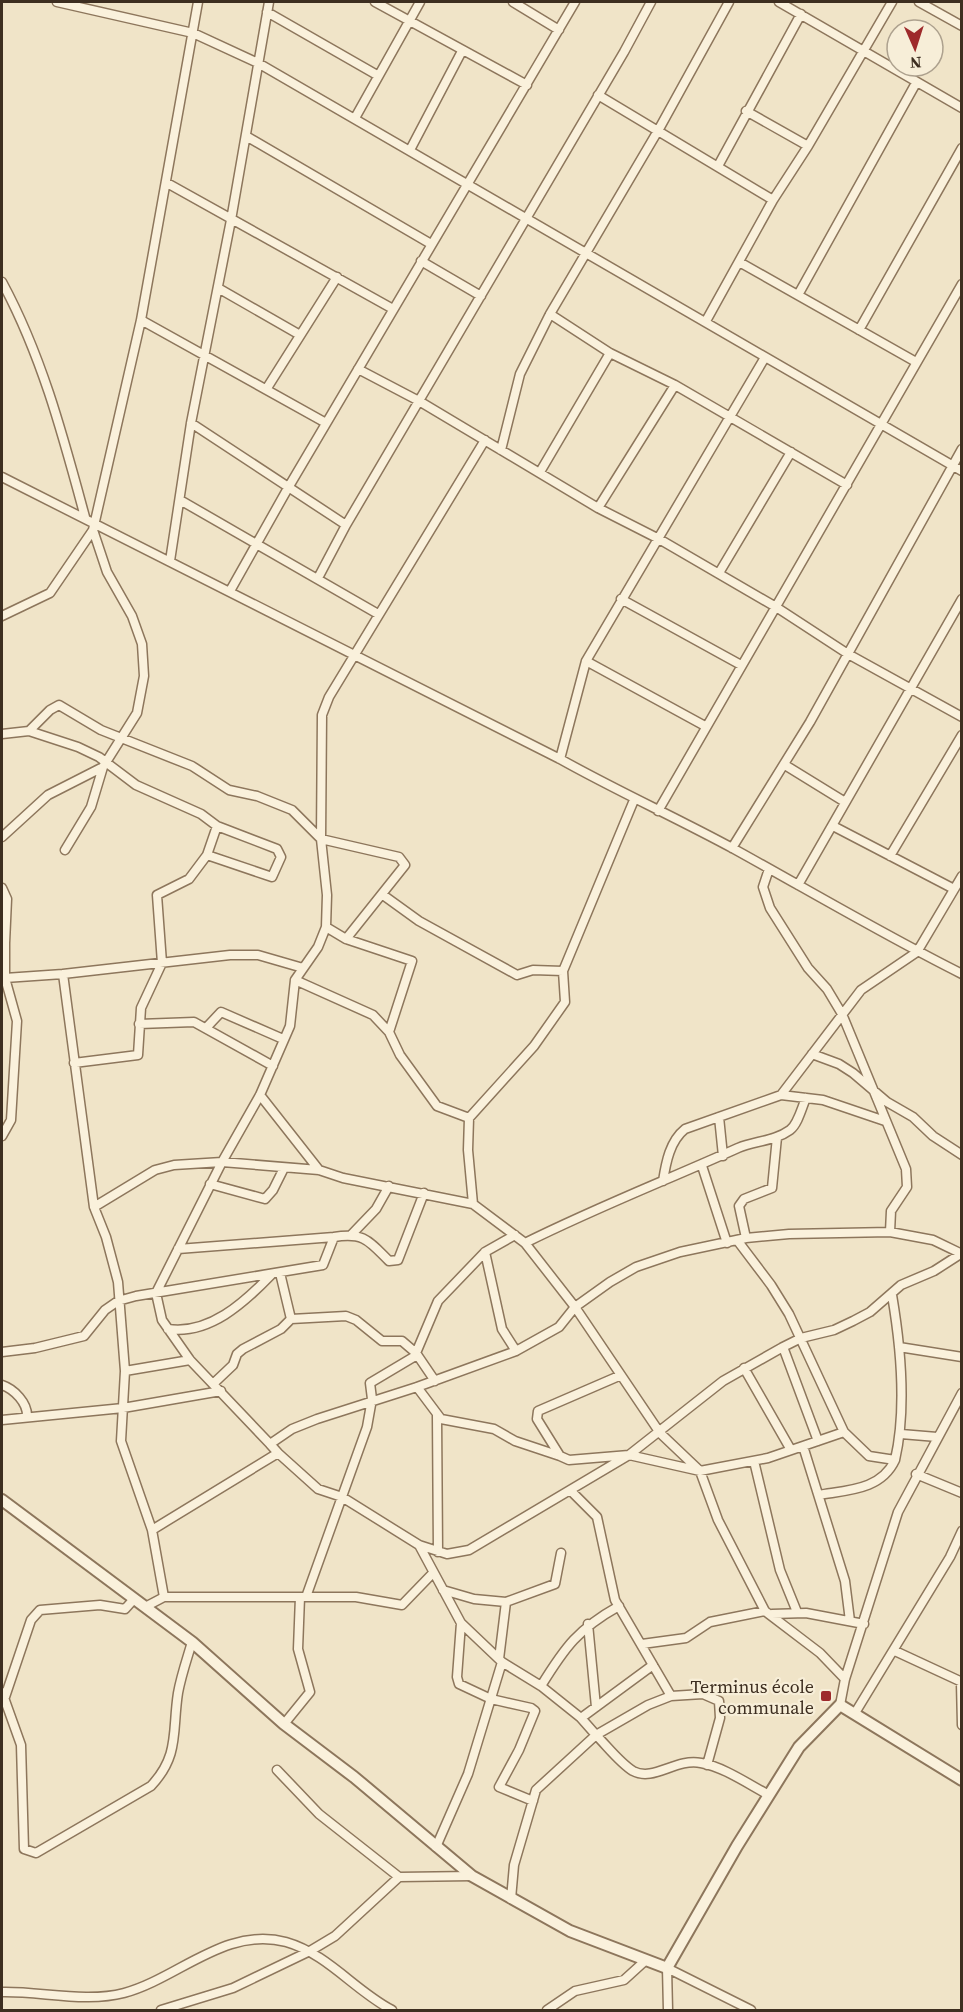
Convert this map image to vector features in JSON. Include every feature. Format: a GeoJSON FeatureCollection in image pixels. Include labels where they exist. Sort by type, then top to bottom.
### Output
{"type":"FeatureCollection","features":[{"type":"Feature","properties":{"kind":"street"},"geometry":{"type":"LineString","coordinates":[[57,2],[193,33],[258,63],[706,321],[764,359],[962,471]]}},
{"type":"Feature","properties":{"kind":"street"},"geometry":{"type":"LineString","coordinates":[[2,616],[50,593],[94,526],[141,320],[198,2]]}},
{"type":"Feature","properties":{"kind":"street"},"geometry":{"type":"LineString","coordinates":[[170,561],[191,423],[231,220],[269,2]]}},
{"type":"Feature","properties":{"kind":"street"},"geometry":{"type":"LineString","coordinates":[[375,2],[526,85]]}},
{"type":"Feature","properties":{"kind":"street"},"geometry":{"type":"LineString","coordinates":[[355,118],[376,75],[420,2]]}},
{"type":"Feature","properties":{"kind":"street"},"geometry":{"type":"LineString","coordinates":[[513,2],[559,30]]}},
{"type":"Feature","properties":{"kind":"street"},"geometry":{"type":"LineString","coordinates":[[230,591],[326,423],[575,2]]}},
{"type":"Feature","properties":{"kind":"street"},"geometry":{"type":"LineString","coordinates":[[318,578],[346,525],[598,95],[648,2]]}},
{"type":"Feature","properties":{"kind":"street"},"geometry":{"type":"LineString","coordinates":[[501,450],[520,374],[550,314],[659,129],[728,2]]}},
{"type":"Feature","properties":{"kind":"street"},"geometry":{"type":"LineString","coordinates":[[779,2],[962,108]]}},
{"type":"Feature","properties":{"kind":"street"},"geometry":{"type":"LineString","coordinates":[[706,321],[741,263],[773,200],[808,146],[892,2]]}},
{"type":"Feature","properties":{"kind":"street"},"geometry":{"type":"LineString","coordinates":[[919,2],[962,26]]}},
{"type":"Feature","properties":{"kind":"street"},"geometry":{"type":"LineString","coordinates":[[267,12],[376,75]]}},
{"type":"Feature","properties":{"kind":"street"},"geometry":{"type":"LineString","coordinates":[[718,166],[801,14]]}},
{"type":"Feature","properties":{"kind":"street"},"geometry":{"type":"LineString","coordinates":[[410,150],[462,51]]}},
{"type":"Feature","properties":{"kind":"street"},"geometry":{"type":"LineString","coordinates":[[798,295],[916,83]]}},
{"type":"Feature","properties":{"kind":"street"},"geometry":{"type":"LineString","coordinates":[[598,95],[659,129],[773,200]]}},
{"type":"Feature","properties":{"kind":"street"},"geometry":{"type":"LineString","coordinates":[[746,111],[808,146]]}},
{"type":"Feature","properties":{"kind":"street"},"geometry":{"type":"LineString","coordinates":[[246,136],[431,244]]}},
{"type":"Feature","properties":{"kind":"street"},"geometry":{"type":"LineString","coordinates":[[859,330],[962,148]]}},
{"type":"Feature","properties":{"kind":"street"},"geometry":{"type":"LineString","coordinates":[[167,183],[393,309]]}},
{"type":"Feature","properties":{"kind":"street"},"geometry":{"type":"LineString","coordinates":[[421,261],[481,296]]}},
{"type":"Feature","properties":{"kind":"street"},"geometry":{"type":"LineString","coordinates":[[741,263],[916,362]]}},
{"type":"Feature","properties":{"kind":"street"},"geometry":{"type":"LineString","coordinates":[[267,388],[337,278]]}},
{"type":"Feature","properties":{"kind":"street"},"geometry":{"type":"LineString","coordinates":[[2,282],[39,362],[58,417],[85,517]]}},
{"type":"Feature","properties":{"kind":"street"},"geometry":{"type":"LineString","coordinates":[[658,811],[705,726],[962,285]]}},
{"type":"Feature","properties":{"kind":"street"},"geometry":{"type":"LineString","coordinates":[[218,288],[300,335]]}},
{"type":"Feature","properties":{"kind":"street"},"geometry":{"type":"LineString","coordinates":[[550,314],[610,353],[675,385],[847,485]]}},
{"type":"Feature","properties":{"kind":"street"},"geometry":{"type":"LineString","coordinates":[[141,320],[267,388],[326,423]]}},
{"type":"Feature","properties":{"kind":"street"},"geometry":{"type":"LineString","coordinates":[[540,472],[610,353]]}},
{"type":"Feature","properties":{"kind":"street"},"geometry":{"type":"LineString","coordinates":[[560,759],[586,661],[764,359]]}},
{"type":"Feature","properties":{"kind":"street"},"geometry":{"type":"LineString","coordinates":[[358,369],[419,401],[598,508],[719,573],[848,654],[962,717]]}},
{"type":"Feature","properties":{"kind":"street"},"geometry":{"type":"LineString","coordinates":[[598,508],[675,385]]}},
{"type":"Feature","properties":{"kind":"street"},"geometry":{"type":"LineString","coordinates":[[191,423],[346,525]]}},
{"type":"Feature","properties":{"kind":"street"},"geometry":{"type":"LineString","coordinates":[[485,440],[378,614],[329,697],[322,715],[321,839],[327,895],[326,927],[318,947],[295,980],[290,1026],[260,1095],[210,1184],[156,1293],[159,1311],[168,1329],[190,1360],[278,1453],[318,1489],[342,1497],[419,1545],[438,1552],[456,1554],[469,1550],[629,1455],[660,1433],[723,1381],[744,1368],[801,1338],[834,1330],[853,1322],[892,1295],[901,1285],[934,1271],[961,1254]]}},
{"type":"Feature","properties":{"kind":"street"},"geometry":{"type":"LineString","coordinates":[[732,848],[785,765],[962,449]]}},
{"type":"Feature","properties":{"kind":"street"},"geometry":{"type":"LineString","coordinates":[[719,573],[791,452]]}},
{"type":"Feature","properties":{"kind":"street"},"geometry":{"type":"LineString","coordinates":[[2,477],[85,517],[94,526],[230,591],[560,759],[634,800],[732,848],[917,952],[962,974]]}},
{"type":"Feature","properties":{"kind":"street"},"geometry":{"type":"LineString","coordinates":[[180,500],[257,542],[378,614]]}},
{"type":"Feature","properties":{"kind":"street"},"geometry":{"type":"LineString","coordinates":[[64,850],[91,807],[105,765],[137,713],[144,676],[142,644],[132,616],[107,572],[94,526]]}},
{"type":"Feature","properties":{"kind":"street"},"geometry":{"type":"LineString","coordinates":[[798,885],[962,598]]}},
{"type":"Feature","properties":{"kind":"street"},"geometry":{"type":"LineString","coordinates":[[621,599],[741,665]]}},
{"type":"Feature","properties":{"kind":"street"},"geometry":{"type":"LineString","coordinates":[[586,661],[705,726]]}},
{"type":"Feature","properties":{"kind":"street"},"geometry":{"type":"LineString","coordinates":[[29,731],[50,710],[59,705],[101,730],[192,766],[229,790],[257,796],[292,810],[321,839],[357,846],[404,860],[404,869],[346,939]]}},
{"type":"Feature","properties":{"kind":"street"},"geometry":{"type":"LineString","coordinates":[[2,734],[29,731],[78,747],[136,785],[201,814],[217,826],[277,849],[281,857],[272,877],[207,855]]}},
{"type":"Feature","properties":{"kind":"street"},"geometry":{"type":"LineString","coordinates":[[890,856],[962,735]]}},
{"type":"Feature","properties":{"kind":"street"},"geometry":{"type":"LineString","coordinates":[[2,837],[48,795],[105,765]]}},
{"type":"Feature","properties":{"kind":"street"},"geometry":{"type":"LineString","coordinates":[[785,765],[845,802]]}},
{"type":"Feature","properties":{"kind":"street"},"geometry":{"type":"LineString","coordinates":[[473,1204],[468,1150],[469,1118],[534,1046],[565,1002],[563,971],[634,800]]}},
{"type":"Feature","properties":{"kind":"street"},"geometry":{"type":"LineString","coordinates":[[74,1063],[138,1055],[141,1008],[162,963],[157,895],[189,879],[207,855],[217,826]]}},
{"type":"Feature","properties":{"kind":"street"},"geometry":{"type":"LineString","coordinates":[[833,826],[954,889]]}},
{"type":"Feature","properties":{"kind":"street"},"geometry":{"type":"LineString","coordinates":[[768,869],[763,887],[770,908],[808,968],[827,989],[842,1014],[906,1169],[907,1187],[891,1211],[890,1232]]}},
{"type":"Feature","properties":{"kind":"street"},"geometry":{"type":"LineString","coordinates":[[781,1095],[861,990],[917,952],[962,876]]}},
{"type":"Feature","properties":{"kind":"street"},"geometry":{"type":"LineString","coordinates":[[2,888],[7,899],[3,942],[6,978],[17,1021],[11,1120],[2,1136]]}},
{"type":"Feature","properties":{"kind":"street"},"geometry":{"type":"LineString","coordinates":[[383,895],[419,921],[517,975],[533,970],[563,971]]}},
{"type":"Feature","properties":{"kind":"street"},"geometry":{"type":"LineString","coordinates":[[326,927],[346,939],[412,961],[389,1032]]}},
{"type":"Feature","properties":{"kind":"street"},"geometry":{"type":"LineString","coordinates":[[6,978],[251,955],[303,968]]}},
{"type":"Feature","properties":{"kind":"street"},"geometry":{"type":"LineString","coordinates":[[63,974],[94,1208],[115,1271],[125,1371],[121,1441],[152,1530],[164,1597]]}},
{"type":"Feature","properties":{"kind":"street"},"geometry":{"type":"LineString","coordinates":[[295,980],[373,1015],[389,1032],[400,1055],[438,1106],[469,1118]]}},
{"type":"Feature","properties":{"kind":"street"},"geometry":{"type":"LineString","coordinates":[[206,1028],[221,1012],[284,1039]]}},
{"type":"Feature","properties":{"kind":"street"},"geometry":{"type":"LineString","coordinates":[[139,1024],[194,1022],[273,1066]]}},
{"type":"Feature","properties":{"kind":"street"},"geometry":{"type":"LineString","coordinates":[[812,1054],[839,1064],[962,1155]]}},
{"type":"Feature","properties":{"kind":"street"},"geometry":{"type":"LineString","coordinates":[[260,1095],[319,1170]]}},
{"type":"Feature","properties":{"kind":"street"},"geometry":{"type":"LineString","coordinates":[[663,1180],[668,1155],[680,1133],[781,1095],[823,1100],[885,1121]]}},
{"type":"Feature","properties":{"kind":"street"},"geometry":{"type":"LineString","coordinates":[[525,1243],[589,1211],[702,1166],[749,1144],[777,1137],[792,1129],[806,1098]]}},
{"type":"Feature","properties":{"kind":"street"},"geometry":{"type":"LineString","coordinates":[[719,1117],[723,1156]]}},
{"type":"Feature","properties":{"kind":"street"},"geometry":{"type":"LineString","coordinates":[[777,1137],[772,1188],[744,1199],[739,1206],[742,1239],[771,1284],[801,1338],[844,1432],[869,1456],[896,1460]]}},
{"type":"Feature","properties":{"kind":"street"},"geometry":{"type":"LineString","coordinates":[[94,1208],[155,1170],[174,1165],[222,1162],[319,1170],[343,1178],[473,1204],[525,1243],[574,1307],[660,1433],[700,1471],[718,1520],[769,1612],[820,1653],[845,1679]]}},
{"type":"Feature","properties":{"kind":"street"},"geometry":{"type":"LineString","coordinates":[[702,1166],[728,1243]]}},
{"type":"Feature","properties":{"kind":"street"},"geometry":{"type":"LineString","coordinates":[[210,1184],[265,1199],[273,1190],[284,1168]]}},
{"type":"Feature","properties":{"kind":"street"},"geometry":{"type":"LineString","coordinates":[[352,1234],[376,1209],[389,1186]]}},
{"type":"Feature","properties":{"kind":"street"},"geometry":{"type":"LineString","coordinates":[[178,1249],[352,1234],[367,1239],[389,1261],[398,1260],[424,1193]]}},
{"type":"Feature","properties":{"kind":"street"},"geometry":{"type":"LineString","coordinates":[[270,1444],[292,1429],[372,1399],[435,1381],[516,1351],[559,1327],[574,1307],[636,1267],[680,1252],[742,1239],[789,1234],[890,1232],[933,1240],[961,1254]]}},
{"type":"Feature","properties":{"kind":"street"},"geometry":{"type":"LineString","coordinates":[[284,1724],[310,1692],[298,1649],[303,1597],[367,1427],[372,1399],[369,1388],[372,1379],[417,1354],[438,1301],[485,1252],[515,1235]]}},
{"type":"Feature","properties":{"kind":"street"},"geometry":{"type":"LineString","coordinates":[[2,1352],[35,1348],[84,1336],[105,1310],[118,1301],[323,1265],[334,1237]]}},
{"type":"Feature","properties":{"kind":"street"},"geometry":{"type":"LineString","coordinates":[[485,1252],[500,1322],[505,1335],[516,1351]]}},
{"type":"Feature","properties":{"kind":"street"},"geometry":{"type":"LineString","coordinates":[[275,1274],[291,1319]]}},
{"type":"Feature","properties":{"kind":"street"},"geometry":{"type":"LineString","coordinates":[[168,1329],[194,1330],[214,1322],[275,1274]]}},
{"type":"Feature","properties":{"kind":"street"},"geometry":{"type":"LineString","coordinates":[[819,1496],[872,1484],[889,1473],[896,1460],[901,1434],[899,1347],[892,1295]]}},
{"type":"Feature","properties":{"kind":"street"},"geometry":{"type":"LineString","coordinates":[[214,1383],[233,1365],[237,1354],[243,1349],[281,1329],[291,1319],[351,1318],[382,1341],[402,1341],[417,1354],[435,1381]]}},
{"type":"Feature","properties":{"kind":"street"},"geometry":{"type":"LineString","coordinates":[[783,1347],[818,1441]]}},
{"type":"Feature","properties":{"kind":"street"},"geometry":{"type":"LineString","coordinates":[[899,1347],[962,1357]]}},
{"type":"Feature","properties":{"kind":"street"},"geometry":{"type":"LineString","coordinates":[[125,1371],[190,1360]]}},
{"type":"Feature","properties":{"kind":"street"},"geometry":{"type":"LineString","coordinates":[[744,1368],[791,1450]]}},
{"type":"Feature","properties":{"kind":"street"},"geometry":{"type":"LineString","coordinates":[[560,1456],[537,1419],[538,1411],[619,1376]]}},
{"type":"Feature","properties":{"kind":"street"},"geometry":{"type":"LineString","coordinates":[[2,1384],[16,1394],[27,1410],[27,1417]]}},
{"type":"Feature","properties":{"kind":"street"},"geometry":{"type":"LineString","coordinates":[[417,1387],[436,1416],[438,1552]]}},
{"type":"Feature","properties":{"kind":"street"},"geometry":{"type":"LineString","coordinates":[[2,1420],[123,1408],[221,1391]]}},
{"type":"Feature","properties":{"kind":"street"},"geometry":{"type":"LineString","coordinates":[[668,2010],[667,1968],[769,1795],[804,1741],[840,1705],[845,1679],[898,1512],[916,1474],[962,1393]]}},
{"type":"Feature","properties":{"kind":"street"},"geometry":{"type":"LineString","coordinates":[[436,1416],[456,1423],[494,1429],[514,1441],[577,1461],[629,1455],[700,1471],[754,1461],[844,1432]]}},
{"type":"Feature","properties":{"kind":"street"},"geometry":{"type":"LineString","coordinates":[[901,1434],[937,1437]]}},
{"type":"Feature","properties":{"kind":"street"},"geometry":{"type":"LineString","coordinates":[[803,1446],[845,1581],[850,1621]]}},
{"type":"Feature","properties":{"kind":"street"},"geometry":{"type":"LineString","coordinates":[[152,1530],[278,1453]]}},
{"type":"Feature","properties":{"kind":"street"},"geometry":{"type":"LineString","coordinates":[[754,1461],[780,1570],[797,1612]]}},
{"type":"Feature","properties":{"kind":"street"},"geometry":{"type":"LineString","coordinates":[[916,1474],[962,1493]]}},
{"type":"Feature","properties":{"kind":"street"},"geometry":{"type":"LineString","coordinates":[[571,1491],[597,1517],[613,1593],[671,1696]]}},
{"type":"Feature","properties":{"kind":"street"},"geometry":{"type":"LineString","coordinates":[[2,1500],[192,1642],[284,1724],[354,1776],[472,1876],[570,1931],[667,1968],[751,2010]]}},
{"type":"Feature","properties":{"kind":"street"},"geometry":{"type":"LineString","coordinates":[[855,1713],[895,1651],[950,1557],[962,1531]]}},
{"type":"Feature","properties":{"kind":"street"},"geometry":{"type":"LineString","coordinates":[[419,1545],[432,1574],[461,1623],[500,1660],[541,1686],[581,1718],[631,1770],[648,1775],[674,1764],[687,1762],[707,1765],[769,1795]]}},
{"type":"Feature","properties":{"kind":"street"},"geometry":{"type":"LineString","coordinates":[[443,1590],[474,1599],[506,1602],[555,1584],[561,1553]]}},
{"type":"Feature","properties":{"kind":"street"},"geometry":{"type":"LineString","coordinates":[[145,1607],[164,1597],[356,1597],[402,1605],[432,1574]]}},
{"type":"Feature","properties":{"kind":"street"},"geometry":{"type":"LineString","coordinates":[[134,1599],[125,1609],[100,1605],[40,1610],[32,1620],[3,1695],[21,1745],[24,1850],[36,1853],[151,1786],[164,1772],[175,1738],[178,1693],[192,1642]]}},
{"type":"Feature","properties":{"kind":"street"},"geometry":{"type":"LineString","coordinates":[[436,1847],[468,1774],[491,1699],[500,1660],[506,1602]]}},
{"type":"Feature","properties":{"kind":"street"},"geometry":{"type":"LineString","coordinates":[[541,1686],[564,1649],[588,1624],[619,1606]]}},
{"type":"Feature","properties":{"kind":"street"},"geometry":{"type":"LineString","coordinates":[[642,1644],[686,1638],[710,1622],[769,1612],[797,1612],[864,1624]]}},
{"type":"Feature","properties":{"kind":"street"},"geometry":{"type":"LineString","coordinates":[[461,1623],[458,1682],[491,1699],[531,1708],[535,1711],[519,1750],[499,1787],[533,1801]]}},
{"type":"Feature","properties":{"kind":"street"},"geometry":{"type":"LineString","coordinates":[[588,1624],[596,1707]]}},
{"type":"Feature","properties":{"kind":"street"},"geometry":{"type":"LineString","coordinates":[[895,1651],[961,1682],[962,1725]]}},
{"type":"Feature","properties":{"kind":"street"},"geometry":{"type":"LineString","coordinates":[[581,1718],[653,1665]]}},
{"type":"Feature","properties":{"kind":"street"},"geometry":{"type":"LineString","coordinates":[[511,1899],[514,1865],[533,1801],[541,1784],[596,1735],[648,1705],[671,1696],[703,1694],[719,1701],[720,1718],[707,1765]]}},
{"type":"Feature","properties":{"kind":"street"},"geometry":{"type":"LineString","coordinates":[[840,1705],[962,1780]]}},
{"type":"Feature","properties":{"kind":"street"},"geometry":{"type":"LineString","coordinates":[[277,1770],[319,1814],[399,1877],[472,1876]]}},
{"type":"Feature","properties":{"kind":"street"},"geometry":{"type":"LineString","coordinates":[[161,2010],[233,1988],[310,1951],[335,1936],[399,1877]]}},
{"type":"Feature","properties":{"kind":"street"},"geometry":{"type":"LineString","coordinates":[[2,1992],[97,1995],[123,1993],[154,1981],[226,1944],[260,1940],[284,1942],[310,1951],[378,2003],[392,2010]]}},
{"type":"Feature","properties":{"kind":"street"},"geometry":{"type":"LineString","coordinates":[[547,2010],[575,1991],[624,1980],[646,1960]]}},
{"type":"Feature","properties":{"kind":"place","name":"Terminus école communale"},"geometry":{"type":"Point","coordinates":[826,1696]}}]}
